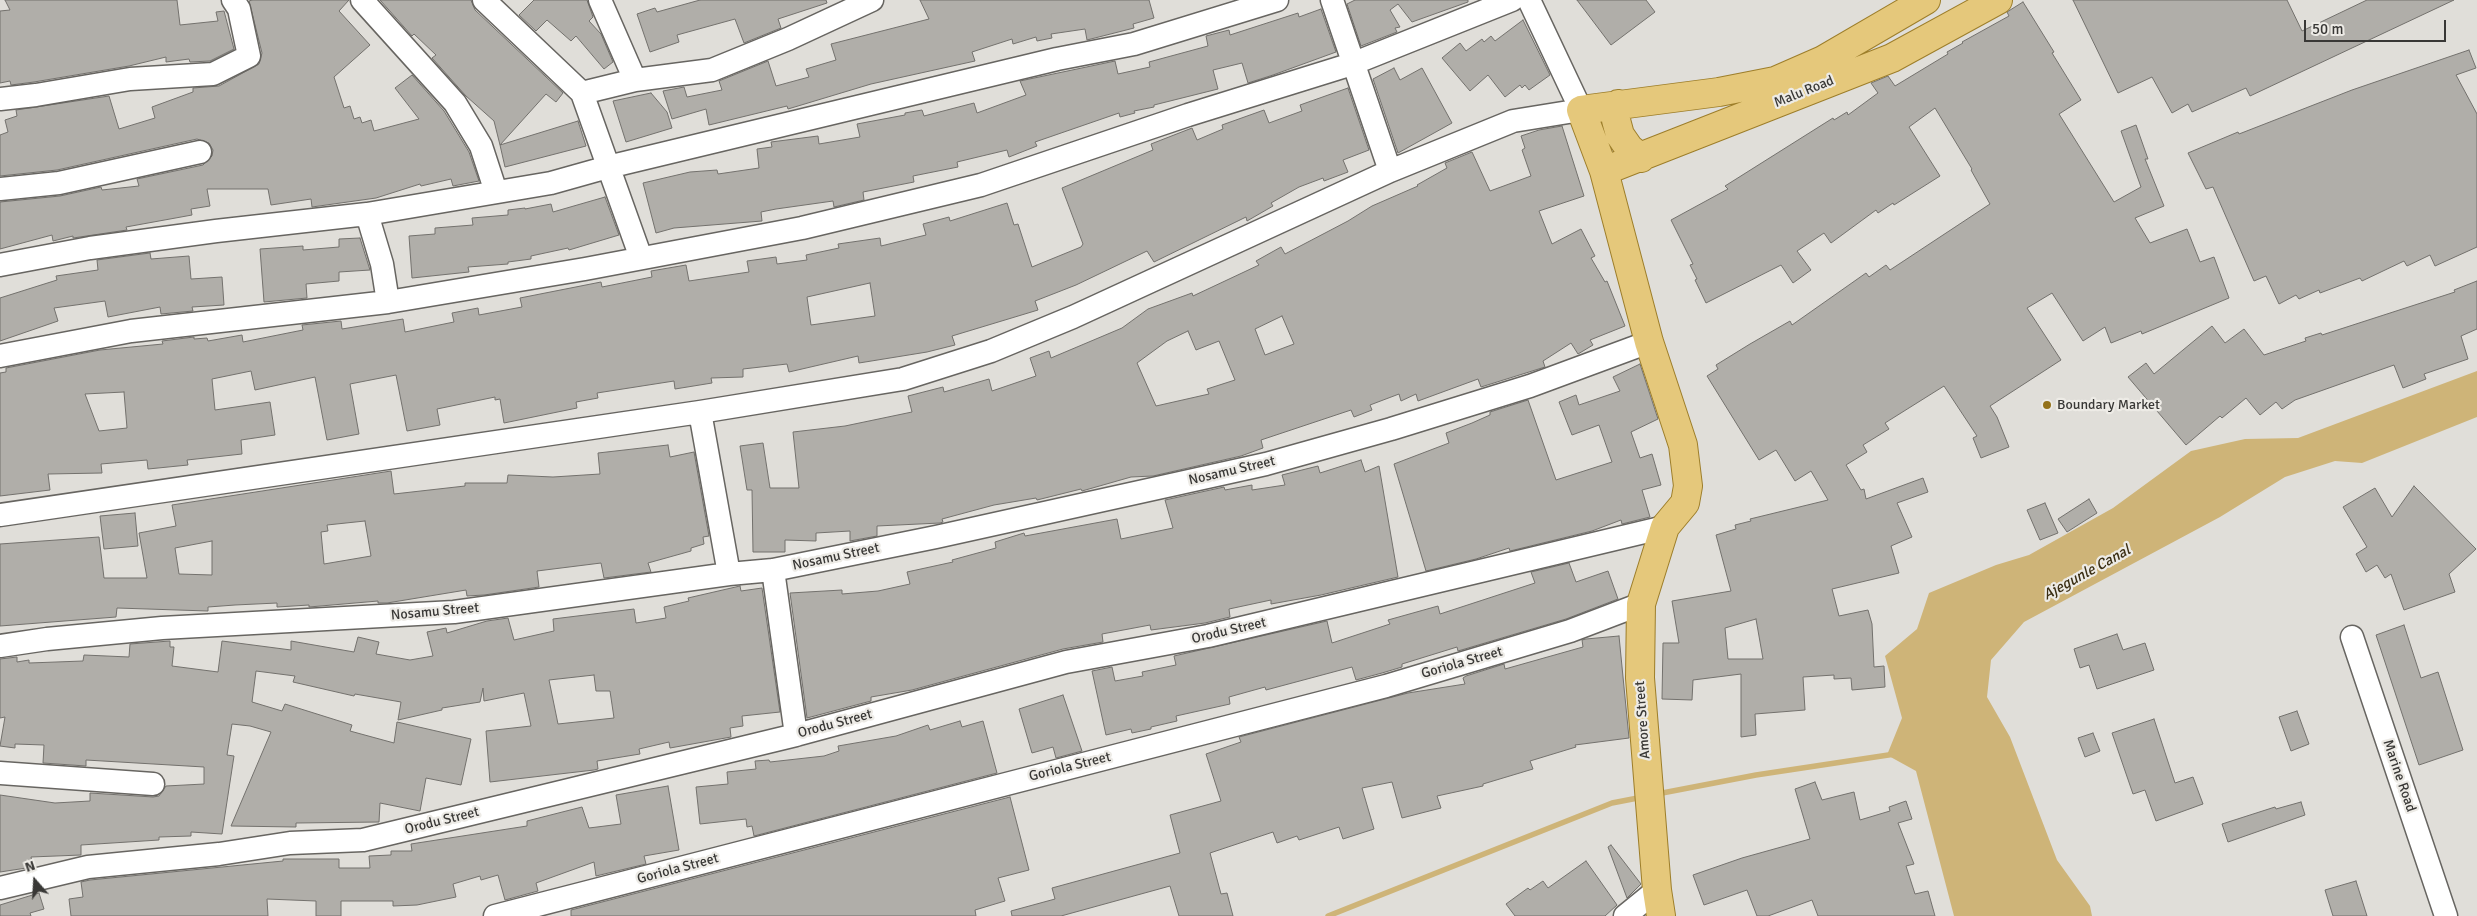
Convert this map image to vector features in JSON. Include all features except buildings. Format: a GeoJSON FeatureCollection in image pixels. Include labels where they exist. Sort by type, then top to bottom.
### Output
{"type":"FeatureCollection","features":[{"type":"Feature","properties":{"kind":"main road","name":"Malu Road"},"geometry":{"type":"LineString","coordinates":[[1572,111],[1718,92],[1775,81],[1823,60],[1926,0]]}},
{"type":"Feature","properties":{"kind":"main road","name":"Malu Road"},"geometry":{"type":"LineString","coordinates":[[1604,171],[1892,58],[1998,0]]}},
{"type":"Feature","properties":{"kind":"main road"},"geometry":{"type":"LineString","coordinates":[[1618,104],[1616,120],[1620,135],[1629,148],[1640,158]]}},
{"type":"Feature","properties":{"kind":"main road"},"geometry":{"type":"LineString","coordinates":[[1572,111],[1604,171],[1649,342],[1683,445],[1688,486],[1685,504],[1665,527]]}},
{"type":"Feature","properties":{"kind":"main road","name":"Amore Street"},"geometry":{"type":"LineString","coordinates":[[1659,903],[1640,678],[1642,604],[1665,527]]}},
{"type":"Feature","properties":{"kind":"street"},"geometry":{"type":"LineString","coordinates":[[0,99],[36,95],[130,79],[213,74],[249,56],[239,9],[233,0]]}},
{"type":"Feature","properties":{"kind":"street"},"geometry":{"type":"LineString","coordinates":[[362,0],[455,103],[481,146],[496,192]]}},
{"type":"Feature","properties":{"kind":"street"},"geometry":{"type":"LineString","coordinates":[[484,0],[582,93],[641,258]]}},
{"type":"Feature","properties":{"kind":"street"},"geometry":{"type":"LineString","coordinates":[[600,0],[635,80]]}},
{"type":"Feature","properties":{"kind":"street"},"geometry":{"type":"LineString","coordinates":[[582,93],[635,80],[712,70],[788,39],[872,0]]}},
{"type":"Feature","properties":{"kind":"street"},"geometry":{"type":"LineString","coordinates":[[0,265],[90,248],[216,231],[367,214],[551,183],[608,167],[1057,59],[1134,44],[1277,0]]}},
{"type":"Feature","properties":{"kind":"street"},"geometry":{"type":"LineString","coordinates":[[1332,0],[1352,64],[1390,171]]}},
{"type":"Feature","properties":{"kind":"street"},"geometry":{"type":"LineString","coordinates":[[0,356],[131,331],[388,302],[802,228],[982,185],[1188,115],[1352,64],[1512,0]]}},
{"type":"Feature","properties":{"kind":"street"},"geometry":{"type":"LineString","coordinates":[[0,515],[700,412],[903,379],[991,351],[1073,317],[1390,171],[1514,120],[1572,111],[1529,0]]}},
{"type":"Feature","properties":{"kind":"street"},"geometry":{"type":"LineString","coordinates":[[0,189],[59,184],[200,152]]}},
{"type":"Feature","properties":{"kind":"street"},"geometry":{"type":"LineString","coordinates":[[367,214],[382,264],[388,302]]}},
{"type":"Feature","properties":{"kind":"street","name":"Nosamu Street"},"geometry":{"type":"LineString","coordinates":[[0,646],[47,639],[162,628],[454,612],[729,574],[773,570],[1266,464],[1391,429],[1530,386],[1649,342]]}},
{"type":"Feature","properties":{"kind":"street"},"geometry":{"type":"LineString","coordinates":[[700,412],[729,574]]}},
{"type":"Feature","properties":{"kind":"street","name":"Orodu Street"},"geometry":{"type":"LineString","coordinates":[[0,888],[88,867],[219,854],[290,843],[363,840],[796,735],[1066,662],[1208,636],[1665,527]]}},
{"type":"Feature","properties":{"kind":"street"},"geometry":{"type":"LineString","coordinates":[[773,570],[796,735]]}},
{"type":"Feature","properties":{"kind":"street","name":"Goriola Street"},"geometry":{"type":"LineString","coordinates":[[495,916],[1386,686],[1570,631],[1642,604]]}},
{"type":"Feature","properties":{"kind":"street","name":"Marine Road"},"geometry":{"type":"LineString","coordinates":[[2352,637],[2446,916]]}},
{"type":"Feature","properties":{"kind":"street"},"geometry":{"type":"LineString","coordinates":[[0,773],[153,784]]}},
{"type":"Feature","properties":{"kind":"street"},"geometry":{"type":"LineString","coordinates":[[1625,916],[1659,903]]}},
{"type":"Feature","properties":{"kind":"water","name":"Ajegunle Canal"},"geometry":{"type":"Polygon","coordinates":[[[2477,371],[2477,417],[2362,463],[2335,461],[2285,477],[2220,517],[2024,622],[1991,660],[1987,697],[2010,737],[2057,860],[2090,906],[2092,916],[1954,916],[1916,771],[1887,755],[1902,718],[1885,656],[1917,629],[1929,593],[1996,565],[2029,555],[2113,508],[2191,451],[2245,439],[2298,438],[2477,371]]]}},
{"type":"Feature","properties":{"kind":"waterway"},"geometry":{"type":"LineString","coordinates":[[1657,794],[1756,775],[1895,754]]}},
{"type":"Feature","properties":{"kind":"waterway"},"geometry":{"type":"LineString","coordinates":[[1328,916],[1612,803],[1643,797]]}},
{"type":"Feature","properties":{"kind":"place","name":"Boundary Market"},"geometry":{"type":"Point","coordinates":[2047,405]}}]}
